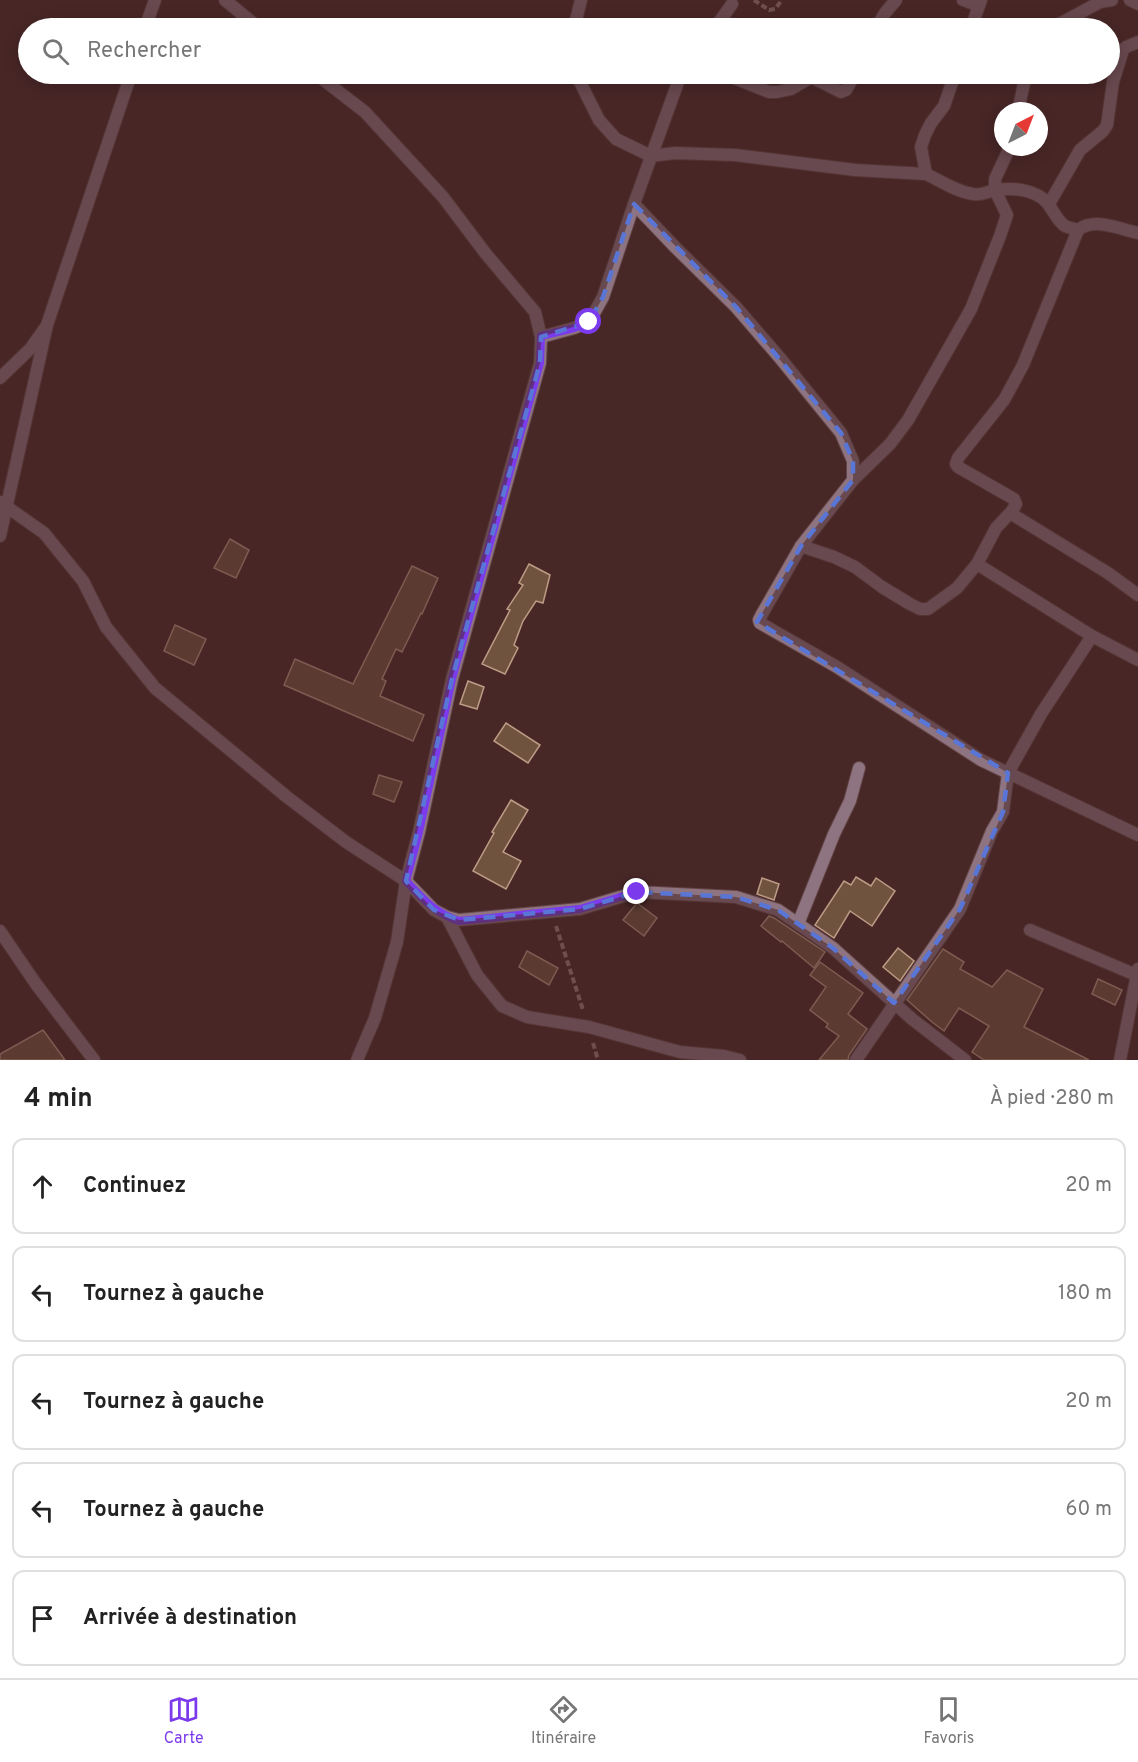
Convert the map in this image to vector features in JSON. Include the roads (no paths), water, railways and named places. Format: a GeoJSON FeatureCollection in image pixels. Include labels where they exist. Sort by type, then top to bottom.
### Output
{"type":"FeatureCollection","features":[{"type":"Feature","properties":{"kind":"street"},"geometry":{"type":"LineString","coordinates":[[149,18],[155,0]]}},
{"type":"Feature","properties":{"kind":"street"},"geometry":{"type":"LineString","coordinates":[[225,0],[247,18]]}},
{"type":"Feature","properties":{"kind":"street"},"geometry":{"type":"LineString","coordinates":[[576,18],[581,0]]}},
{"type":"Feature","properties":{"kind":"street"},"geometry":{"type":"LineString","coordinates":[[882,18],[896,0]]}},
{"type":"Feature","properties":{"kind":"street"},"geometry":{"type":"LineString","coordinates":[[963,0],[980,3],[975,18]]}},
{"type":"Feature","properties":{"kind":"street"},"geometry":{"type":"LineString","coordinates":[[1070,18],[1100,2],[1112,0]]}},
{"type":"Feature","properties":{"kind":"street"},"geometry":{"type":"LineString","coordinates":[[1130,0],[1138,4]]}},
{"type":"Feature","properties":{"kind":"street"},"geometry":{"type":"LineString","coordinates":[[722,18],[732,4]]}},
{"type":"Feature","properties":{"kind":"street"},"geometry":{"type":"LineString","coordinates":[[1120,60],[1126,47],[1138,42]]}},
{"type":"Feature","properties":{"kind":"street"},"geometry":{"type":"LineString","coordinates":[[0,537],[4,504],[47,325],[128,84]]}},
{"type":"Feature","properties":{"kind":"street"},"geometry":{"type":"LineString","coordinates":[[329,84],[364,112],[443,197],[486,254],[536,312],[541,336],[540,363],[452,679],[406,881],[397,942],[375,1018],[357,1060]]}},
{"type":"Feature","properties":{"kind":"street"},"geometry":{"type":"LineString","coordinates":[[581,84],[599,120],[616,139],[651,156],[675,153],[735,155],[855,170],[926,174],[973,194],[1020,189],[1037,195],[1049,204],[1064,225],[1078,230]]}},
{"type":"Feature","properties":{"kind":"street"},"geometry":{"type":"LineString","coordinates":[[541,336],[589,322],[603,297],[677,84]]}},
{"type":"Feature","properties":{"kind":"street"},"geometry":{"type":"LineString","coordinates":[[749,84],[769,92],[777,92],[791,89],[800,84]]}},
{"type":"Feature","properties":{"kind":"street"},"geometry":{"type":"LineString","coordinates":[[824,84],[841,93],[849,84]]}},
{"type":"Feature","properties":{"kind":"street"},"geometry":{"type":"LineString","coordinates":[[926,174],[921,147],[931,123],[944,106],[952,84]]}},
{"type":"Feature","properties":{"kind":"street"},"geometry":{"type":"LineString","coordinates":[[1020,102],[1024,84]]}},
{"type":"Feature","properties":{"kind":"street"},"geometry":{"type":"LineString","coordinates":[[1049,204],[1080,150],[1107,125],[1113,84]]}},
{"type":"Feature","properties":{"kind":"street"},"geometry":{"type":"LineString","coordinates":[[1006,156],[995,179],[995,190],[1007,214],[971,309],[908,420],[890,444],[853,480],[801,546],[759,620],[760,623],[837,667],[981,760],[1138,835]]}},
{"type":"Feature","properties":{"kind":"street"},"geometry":{"type":"LineString","coordinates":[[634,204],[675,248],[736,307],[842,434],[853,461],[853,480]]}},
{"type":"Feature","properties":{"kind":"street"},"geometry":{"type":"LineString","coordinates":[[801,546],[855,567],[882,587],[920,609],[928,609],[957,588],[977,564],[996,528],[1012,512],[1016,504],[1014,499],[958,467],[956,464],[958,458],[1004,400],[1023,365],[1078,230],[1089,223],[1097,223],[1138,233]]}},
{"type":"Feature","properties":{"kind":"street"},"geometry":{"type":"LineString","coordinates":[[0,378],[31,348],[47,325]]}},
{"type":"Feature","properties":{"kind":"street"},"geometry":{"type":"LineString","coordinates":[[4,504],[44,532],[83,580],[106,627],[155,688],[287,797],[346,842],[406,881],[434,910],[459,921],[580,909],[637,892],[736,897],[778,910],[833,948],[894,1003],[965,1060]]}},
{"type":"Feature","properties":{"kind":"street"},"geometry":{"type":"LineString","coordinates":[[1012,512],[1138,595]]}},
{"type":"Feature","properties":{"kind":"street"},"geometry":{"type":"LineString","coordinates":[[977,564],[1092,636],[1138,660]]}},
{"type":"Feature","properties":{"kind":"street"},"geometry":{"type":"LineString","coordinates":[[856,1060],[960,909],[992,831],[1003,812],[1008,773],[1041,714],[1092,636]]}},
{"type":"Feature","properties":{"kind":"street"},"geometry":{"type":"LineString","coordinates":[[798,924],[834,834],[850,801],[859,768]]}},
{"type":"Feature","properties":{"kind":"street"},"geometry":{"type":"LineString","coordinates":[[447,917],[477,975],[502,1006],[527,1017],[589,1027],[680,1052],[724,1056],[740,1060]]}},
{"type":"Feature","properties":{"kind":"street"},"geometry":{"type":"LineString","coordinates":[[1030,930],[1137,972],[1120,1060]]}},
{"type":"Feature","properties":{"kind":"street"},"geometry":{"type":"LineString","coordinates":[[0,932],[94,1060]]}}]}
